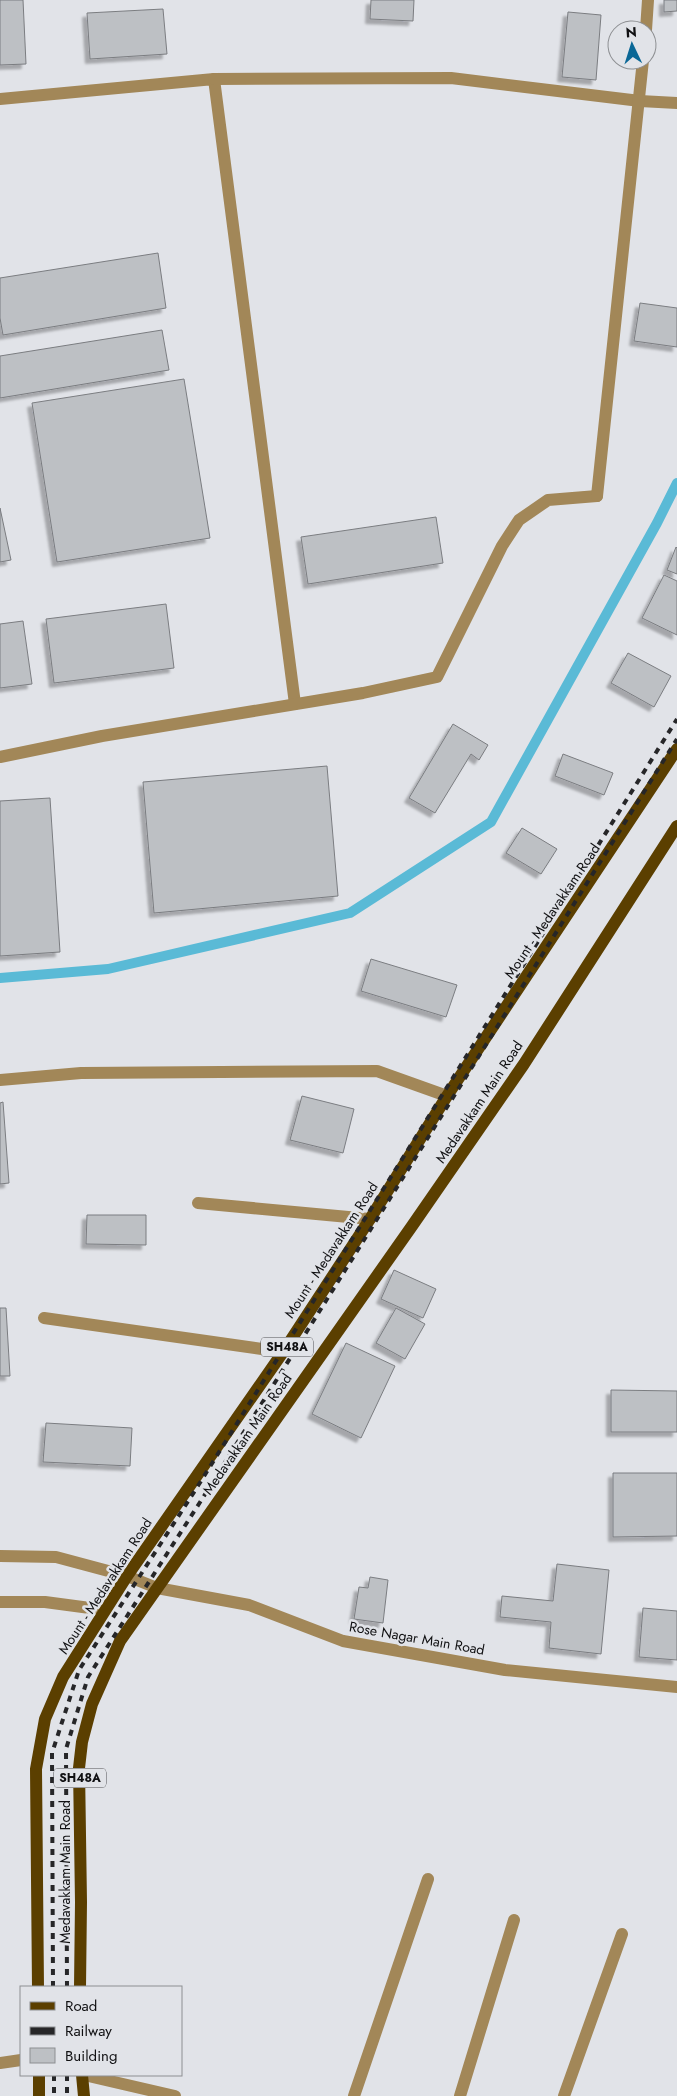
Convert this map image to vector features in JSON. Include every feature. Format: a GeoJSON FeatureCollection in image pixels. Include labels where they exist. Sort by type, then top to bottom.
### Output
{"type":"FeatureCollection","features":[{"type":"Feature","properties":{"kind":"main road","name":"Mount - Medavakkam Road"},"geometry":{"type":"LineString","coordinates":[[38,1986],[36,1768],[45,1719],[63,1676],[127,1576],[283,1352],[370,1219],[447,1096],[677,749]]}},
{"type":"Feature","properties":{"kind":"main road","name":"Medavakkam Main Road"},"geometry":{"type":"LineString","coordinates":[[80,1986],[79,1768],[82,1742],[92,1704],[120,1641],[524,1064],[677,826]]}},
{"type":"Feature","properties":{"kind":"main road"},"geometry":{"type":"LineString","coordinates":[[39,2076],[39,2096]]}},
{"type":"Feature","properties":{"kind":"main road"},"geometry":{"type":"LineString","coordinates":[[83,2076],[84,2096]]}},
{"type":"Feature","properties":{"kind":"street"},"geometry":{"type":"LineString","coordinates":[[647,20],[648,0]]}},
{"type":"Feature","properties":{"kind":"street"},"geometry":{"type":"LineString","coordinates":[[0,758],[102,736],[363,693],[437,677],[502,546],[519,520],[548,500],[598,496],[642,70]]}},
{"type":"Feature","properties":{"kind":"street"},"geometry":{"type":"LineString","coordinates":[[0,98],[214,79],[451,78],[640,101],[677,103]]}},
{"type":"Feature","properties":{"kind":"street"},"geometry":{"type":"LineString","coordinates":[[214,79],[295,704]]}},
{"type":"Feature","properties":{"kind":"street"},"geometry":{"type":"LineString","coordinates":[[0,1080],[81,1073],[377,1071],[447,1096]]}},
{"type":"Feature","properties":{"kind":"street"},"geometry":{"type":"LineString","coordinates":[[198,1203],[370,1219]]}},
{"type":"Feature","properties":{"kind":"street"},"geometry":{"type":"LineString","coordinates":[[44,1318],[283,1352]]}},
{"type":"Feature","properties":{"kind":"street","name":"Rose Nagar Main Road"},"geometry":{"type":"LineString","coordinates":[[0,1556],[56,1557],[127,1576],[158,1588],[249,1605],[343,1641],[505,1670],[677,1687]]}},
{"type":"Feature","properties":{"kind":"street"},"geometry":{"type":"LineString","coordinates":[[0,1602],[46,1602],[105,1610]]}},
{"type":"Feature","properties":{"kind":"street"},"geometry":{"type":"LineString","coordinates":[[354,2096],[428,1879]]}},
{"type":"Feature","properties":{"kind":"street"},"geometry":{"type":"LineString","coordinates":[[460,2096],[514,1920]]}},
{"type":"Feature","properties":{"kind":"street"},"geometry":{"type":"LineString","coordinates":[[564,2096],[622,1934]]}},
{"type":"Feature","properties":{"kind":"street"},"geometry":{"type":"LineString","coordinates":[[0,2063],[20,2060]]}},
{"type":"Feature","properties":{"kind":"street"},"geometry":{"type":"LineString","coordinates":[[87,2076],[176,2096]]}},
{"type":"Feature","properties":{"kind":"building"},"geometry":{"type":"Polygon","coordinates":[[[0,0],[23,0],[26,64],[0,65],[0,0]]]}},
{"type":"Feature","properties":{"kind":"building"},"geometry":{"type":"Polygon","coordinates":[[[371,0],[414,0],[413,21],[370,19],[371,0]]]}},
{"type":"Feature","properties":{"kind":"building"},"geometry":{"type":"Polygon","coordinates":[[[664,0],[677,0],[677,11],[664,12],[664,0]]]}},
{"type":"Feature","properties":{"kind":"building"},"geometry":{"type":"Polygon","coordinates":[[[163,9],[167,54],[90,59],[87,13],[163,9]]]}},
{"type":"Feature","properties":{"kind":"building"},"geometry":{"type":"Polygon","coordinates":[[[568,12],[601,15],[596,80],[562,77],[568,12]]]}},
{"type":"Feature","properties":{"kind":"building"},"geometry":{"type":"Polygon","coordinates":[[[158,253],[166,308],[3,335],[0,318],[0,278],[158,253]]]}},
{"type":"Feature","properties":{"kind":"building"},"geometry":{"type":"Polygon","coordinates":[[[640,303],[677,308],[677,347],[634,341],[640,303]]]}},
{"type":"Feature","properties":{"kind":"building"},"geometry":{"type":"Polygon","coordinates":[[[162,330],[169,370],[0,398],[0,356],[162,330]]]}},
{"type":"Feature","properties":{"kind":"building"},"geometry":{"type":"Polygon","coordinates":[[[184,379],[210,538],[57,562],[32,403],[184,379]]]}},
{"type":"Feature","properties":{"kind":"building"},"geometry":{"type":"Polygon","coordinates":[[[0,508],[11,560],[0,562],[0,508]]]}},
{"type":"Feature","properties":{"kind":"building"},"geometry":{"type":"Polygon","coordinates":[[[436,517],[443,563],[308,584],[301,537],[436,517]]]}},
{"type":"Feature","properties":{"kind":"building"},"geometry":{"type":"Polygon","coordinates":[[[677,548],[677,574],[667,570],[677,548]]]}},
{"type":"Feature","properties":{"kind":"building"},"geometry":{"type":"Polygon","coordinates":[[[664,575],[677,581],[677,635],[642,618],[664,575]]]}},
{"type":"Feature","properties":{"kind":"building"},"geometry":{"type":"Polygon","coordinates":[[[166,604],[174,668],[54,683],[46,619],[166,604]]]}},
{"type":"Feature","properties":{"kind":"building"},"geometry":{"type":"Polygon","coordinates":[[[23,621],[32,684],[0,688],[0,624],[23,621]]]}},
{"type":"Feature","properties":{"kind":"building"},"geometry":{"type":"Polygon","coordinates":[[[628,653],[671,676],[654,707],[611,683],[628,653]]]}},
{"type":"Feature","properties":{"kind":"building"},"geometry":{"type":"Polygon","coordinates":[[[453,724],[488,745],[479,760],[471,754],[435,813],[409,798],[453,724]]]}},
{"type":"Feature","properties":{"kind":"building"},"geometry":{"type":"Polygon","coordinates":[[[563,754],[613,773],[604,795],[555,776],[563,754]]]}},
{"type":"Feature","properties":{"kind":"building"},"geometry":{"type":"Polygon","coordinates":[[[327,766],[338,896],[154,913],[143,782],[327,766]]]}},
{"type":"Feature","properties":{"kind":"building"},"geometry":{"type":"Polygon","coordinates":[[[50,798],[60,952],[0,956],[0,801],[50,798]]]}},
{"type":"Feature","properties":{"kind":"building"},"geometry":{"type":"Polygon","coordinates":[[[522,828],[557,849],[541,874],[506,853],[522,828]]]}},
{"type":"Feature","properties":{"kind":"building"},"geometry":{"type":"Polygon","coordinates":[[[371,959],[457,985],[446,1017],[361,991],[371,959]]]}},
{"type":"Feature","properties":{"kind":"building"},"geometry":{"type":"Polygon","coordinates":[[[302,1096],[354,1109],[343,1153],[290,1140],[302,1096]]]}},
{"type":"Feature","properties":{"kind":"building"},"geometry":{"type":"Polygon","coordinates":[[[3,1102],[9,1183],[0,1184],[0,1103],[3,1102]]]}},
{"type":"Feature","properties":{"kind":"building"},"geometry":{"type":"Polygon","coordinates":[[[87,1215],[146,1215],[146,1245],[86,1244],[87,1215]]]}},
{"type":"Feature","properties":{"kind":"building"},"geometry":{"type":"Polygon","coordinates":[[[394,1270],[436,1289],[423,1318],[381,1299],[394,1270]]]}},
{"type":"Feature","properties":{"kind":"building"},"geometry":{"type":"Polygon","coordinates":[[[0,1308],[6,1308],[10,1376],[0,1376],[0,1308]]]}},
{"type":"Feature","properties":{"kind":"building"},"geometry":{"type":"Polygon","coordinates":[[[396,1308],[425,1324],[405,1359],[376,1343],[396,1308]]]}},
{"type":"Feature","properties":{"kind":"building"},"geometry":{"type":"Polygon","coordinates":[[[346,1343],[395,1366],[361,1438],[312,1414],[346,1343]]]}},
{"type":"Feature","properties":{"kind":"building"},"geometry":{"type":"Polygon","coordinates":[[[611,1390],[677,1391],[677,1432],[611,1432],[611,1390]]]}},
{"type":"Feature","properties":{"kind":"building"},"geometry":{"type":"Polygon","coordinates":[[[46,1423],[132,1428],[130,1466],[43,1462],[46,1423]]]}},
{"type":"Feature","properties":{"kind":"building"},"geometry":{"type":"Polygon","coordinates":[[[613,1473],[677,1473],[677,1536],[613,1537],[613,1473]]]}},
{"type":"Feature","properties":{"kind":"building"},"geometry":{"type":"Polygon","coordinates":[[[557,1564],[609,1570],[601,1654],[549,1648],[551,1622],[500,1617],[502,1596],[553,1601],[557,1564]]]}},
{"type":"Feature","properties":{"kind":"building"},"geometry":{"type":"Polygon","coordinates":[[[370,1577],[388,1580],[383,1623],[354,1619],[359,1587],[368,1588],[370,1577]]]}},
{"type":"Feature","properties":{"kind":"building"},"geometry":{"type":"Polygon","coordinates":[[[643,1608],[677,1611],[677,1660],[639,1657],[643,1608]]]}},
{"type":"Feature","properties":{"kind":"waterway"},"geometry":{"type":"LineString","coordinates":[[0,978],[108,969],[350,913],[491,822],[657,523],[677,483]]}},
{"type":"Feature","properties":{"kind":"railway"},"geometry":{"type":"LineString","coordinates":[[53,1986],[52,1753],[79,1670],[196,1489],[677,719]]}},
{"type":"Feature","properties":{"kind":"railway"},"geometry":{"type":"LineString","coordinates":[[67,1986],[66,1749],[88,1677],[204,1496],[677,739]]}},
{"type":"Feature","properties":{"kind":"railway"},"geometry":{"type":"LineString","coordinates":[[54,2076],[54,2096]]}},
{"type":"Feature","properties":{"kind":"railway"},"geometry":{"type":"LineString","coordinates":[[67,2076],[67,2096]]}}]}
